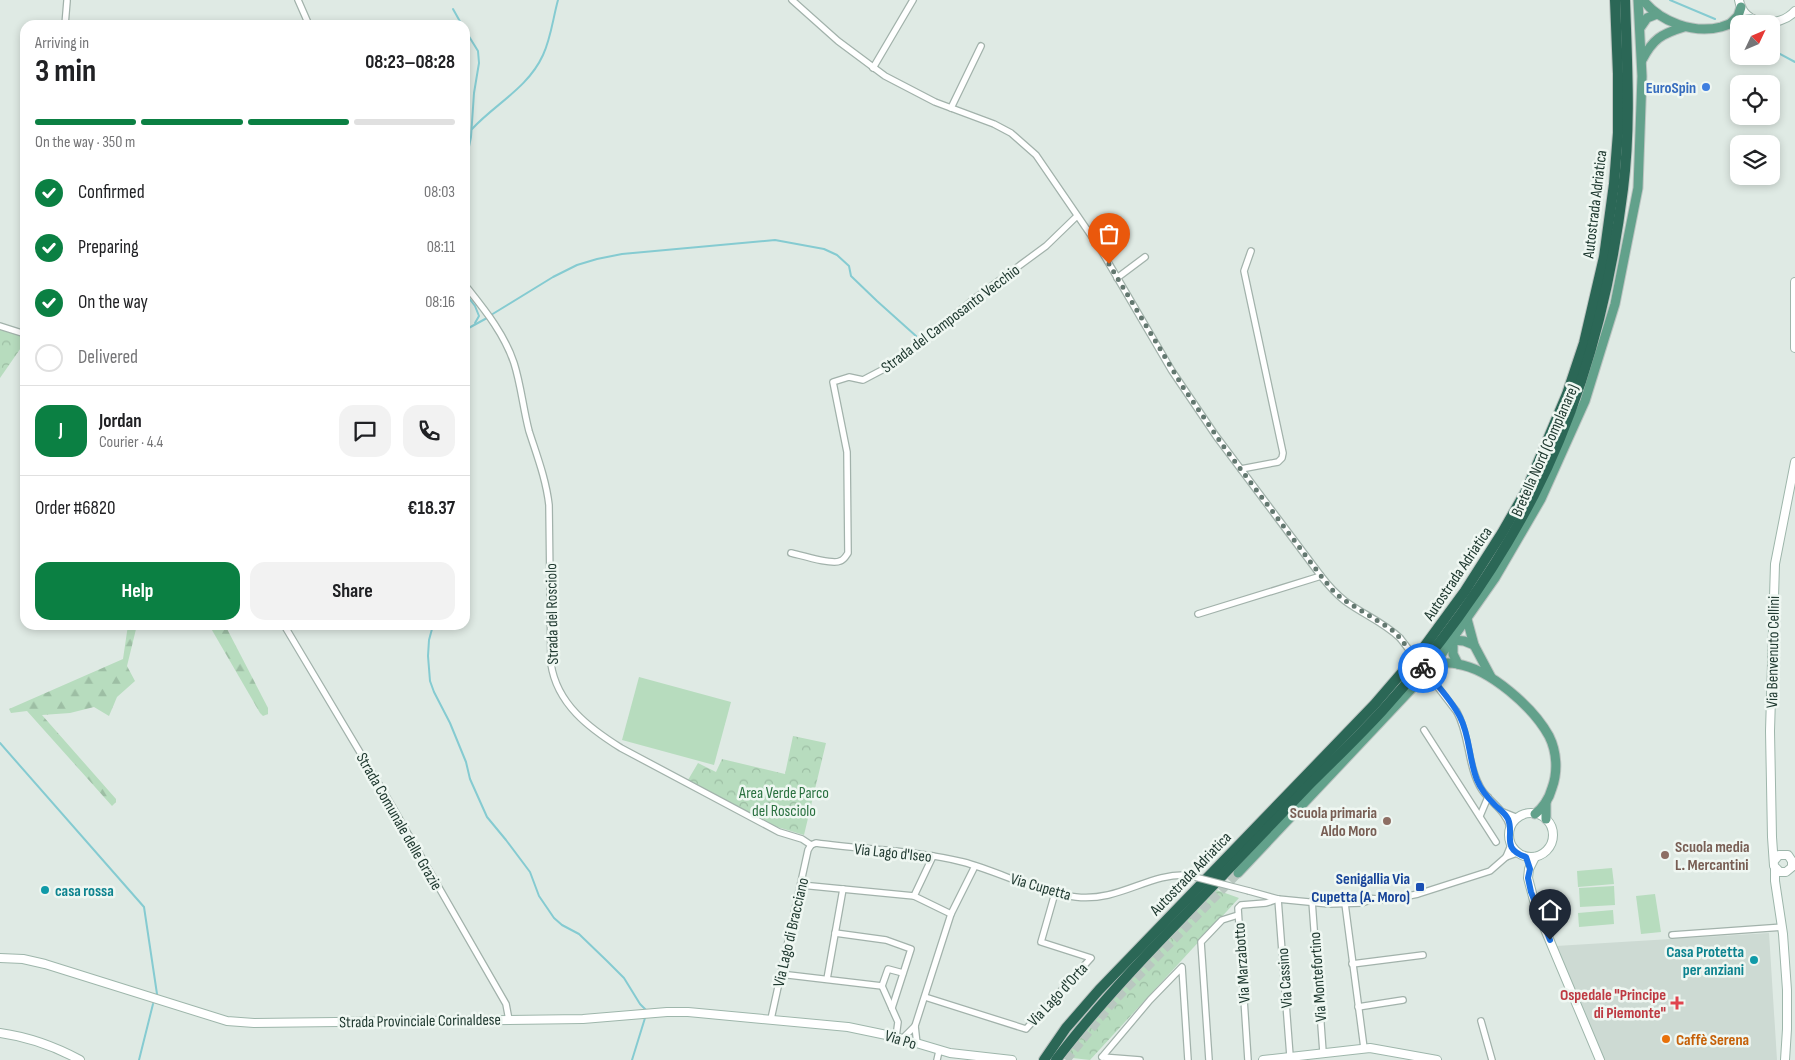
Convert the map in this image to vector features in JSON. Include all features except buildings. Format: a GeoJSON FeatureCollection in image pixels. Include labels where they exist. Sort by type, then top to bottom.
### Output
{"type":"FeatureCollection","features":[{"type":"Feature","properties":{"kind":"highway","name":"Autostrada Adriatica"},"geometry":{"type":"LineString","coordinates":[[1044,1060],[1066,1028],[1111,977],[1374,705],[1424,647],[1465,592],[1526,490],[1567,394],[1584,343],[1604,257],[1614,184],[1618,134],[1615,0]]}},
{"type":"Feature","properties":{"kind":"highway","name":"Autostrada Adriatica"},"geometry":{"type":"LineString","coordinates":[[1056,1060],[1074,1036],[1136,964],[1381,712],[1431,654],[1472,598],[1510,539],[1535,493],[1575,397],[1591,346],[1612,261],[1623,187],[1627,135],[1628,74],[1624,0]]}},
{"type":"Feature","properties":{"kind":"main road","name":"Bretella Nord (Complanare)"},"geometry":{"type":"LineString","coordinates":[[1238,873],[1434,665],[1467,619],[1518,540],[1541,500],[1585,401],[1610,322],[1638,188],[1641,63],[1638,0]]}},
{"type":"Feature","properties":{"kind":"main road"},"geometry":{"type":"LineString","coordinates":[[1643,0],[1657,14],[1684,26],[1719,28],[1730,24]]}},
{"type":"Feature","properties":{"kind":"main road"},"geometry":{"type":"LineString","coordinates":[[1657,14],[1647,18],[1640,28],[1657,38]]}},
{"type":"Feature","properties":{"kind":"main road"},"geometry":{"type":"LineString","coordinates":[[1641,63],[1648,48],[1657,38],[1684,26]]}},
{"type":"Feature","properties":{"kind":"main road"},"geometry":{"type":"LineString","coordinates":[[1467,619],[1474,646],[1491,677]]}},
{"type":"Feature","properties":{"kind":"main road"},"geometry":{"type":"LineString","coordinates":[[1458,664],[1453,654],[1453,640],[1464,641],[1474,646]]}},
{"type":"Feature","properties":{"kind":"main road"},"geometry":{"type":"LineString","coordinates":[[1434,665],[1445,663],[1458,664],[1491,677],[1525,706],[1538,720],[1550,737],[1555,755],[1556,770],[1554,784],[1547,801],[1546,819]]}},
{"type":"Feature","properties":{"kind":"main road"},"geometry":{"type":"LineString","coordinates":[[1535,814],[1547,801]]}},
{"type":"Feature","properties":{"kind":"street"},"geometry":{"type":"LineString","coordinates":[[298,0],[307,20]]}},
{"type":"Feature","properties":{"kind":"street"},"geometry":{"type":"LineString","coordinates":[[792,0],[838,41],[873,68],[935,102],[994,124],[1025,143],[1040,161],[1101,250],[1172,371],[1241,469],[1321,576],[1335,593],[1381,622],[1400,638],[1457,712],[1464,729],[1475,775],[1488,797],[1506,816],[1510,827],[1511,845],[1517,853],[1526,857],[1535,857],[1546,851],[1552,841],[1552,829],[1546,819],[1535,814],[1529,813],[1518,818],[1510,827]]}},
{"type":"Feature","properties":{"kind":"street"},"geometry":{"type":"LineString","coordinates":[[873,68],[913,0]]}},
{"type":"Feature","properties":{"kind":"street"},"geometry":{"type":"LineString","coordinates":[[65,20],[67,1]]}},
{"type":"Feature","properties":{"kind":"street"},"geometry":{"type":"LineString","coordinates":[[1792,18],[1795,11]]}},
{"type":"Feature","properties":{"kind":"street"},"geometry":{"type":"LineString","coordinates":[[951,108],[981,46]]}},
{"type":"Feature","properties":{"kind":"street","name":"Strada del Camposanto Vecchio"},"geometry":{"type":"LineString","coordinates":[[790,553],[836,562],[844,559],[848,552],[847,452],[833,382],[849,377],[863,380],[882,370],[920,344],[974,299],[1046,246],[1077,216]]}},
{"type":"Feature","properties":{"kind":"street"},"geometry":{"type":"LineString","coordinates":[[1241,469],[1278,462],[1282,458],[1283,453],[1244,271],[1251,252]]}},
{"type":"Feature","properties":{"kind":"street"},"geometry":{"type":"LineString","coordinates":[[1117,278],[1144,257]]}},
{"type":"Feature","properties":{"kind":"street"},"geometry":{"type":"LineString","coordinates":[[1795,282],[1795,348]]}},
{"type":"Feature","properties":{"kind":"street","name":"Strada del Rosciolo"},"geometry":{"type":"LineString","coordinates":[[470,292],[497,327],[508,347],[530,431],[547,485],[549,505],[551,664],[556,686],[582,720],[596,733],[779,832],[802,839],[811,845]]}},
{"type":"Feature","properties":{"kind":"street"},"geometry":{"type":"LineString","coordinates":[[0,326],[20,332]]}},
{"type":"Feature","properties":{"kind":"street","name":"Via Benvenuto Cellini"},"geometry":{"type":"LineString","coordinates":[[1785,1060],[1788,1029],[1787,990],[1782,927],[1775,881],[1776,861],[1773,845],[1770,731],[1773,586],[1777,544],[1795,462]]}},
{"type":"Feature","properties":{"kind":"street"},"geometry":{"type":"LineString","coordinates":[[1198,614],[1321,576]]}},
{"type":"Feature","properties":{"kind":"street","name":"Strada Comunale delle Grazie"},"geometry":{"type":"LineString","coordinates":[[287,630],[392,806],[506,1004],[509,1020]]}},
{"type":"Feature","properties":{"kind":"street"},"geometry":{"type":"LineString","coordinates":[[1424,730],[1496,842]]}},
{"type":"Feature","properties":{"kind":"street"},"geometry":{"type":"LineString","coordinates":[[1480,816],[1488,797]]}},
{"type":"Feature","properties":{"kind":"street"},"geometry":{"type":"LineString","coordinates":[[1502,811],[1518,818]]}},
{"type":"Feature","properties":{"kind":"street","name":"Via Lago d'Iseo"},"geometry":{"type":"LineString","coordinates":[[811,845],[933,856],[975,866]]}},
{"type":"Feature","properties":{"kind":"street","name":"Via Lago di Bracciano"},"geometry":{"type":"LineString","coordinates":[[771,1019],[808,850],[811,845]]}},
{"type":"Feature","properties":{"kind":"street","name":"Via Cupetta"},"geometry":{"type":"LineString","coordinates":[[1506,857],[1511,845]]}},
{"type":"Feature","properties":{"kind":"street","name":"Via Cupetta"},"geometry":{"type":"LineString","coordinates":[[1312,901],[1344,896],[1361,897],[1370,900],[1388,900],[1418,894],[1490,871],[1506,857],[1517,853]]}},
{"type":"Feature","properties":{"kind":"street"},"geometry":{"type":"LineString","coordinates":[[1776,861],[1785,854],[1792,864]]}},
{"type":"Feature","properties":{"kind":"street"},"geometry":{"type":"LineString","coordinates":[[914,896],[933,856]]}},
{"type":"Feature","properties":{"kind":"street"},"geometry":{"type":"LineString","coordinates":[[1526,857],[1530,869]]}},
{"type":"Feature","properties":{"kind":"street"},"geometry":{"type":"LineString","coordinates":[[1535,857],[1530,869],[1529,883],[1536,908],[1600,1060]]}},
{"type":"Feature","properties":{"kind":"street"},"geometry":{"type":"LineString","coordinates":[[1776,861],[1792,864]]}},
{"type":"Feature","properties":{"kind":"street"},"geometry":{"type":"LineString","coordinates":[[1777,887],[1792,864]]}},
{"type":"Feature","properties":{"kind":"street"},"geometry":{"type":"LineString","coordinates":[[917,1044],[915,1026],[951,914],[975,866]]}},
{"type":"Feature","properties":{"kind":"street","name":"Via Cupetta"},"geometry":{"type":"LineString","coordinates":[[975,866],[1056,893],[1076,897],[1099,898],[1176,874],[1187,875],[1278,899],[1345,905],[1362,904],[1370,900]]}},
{"type":"Feature","properties":{"kind":"street"},"geometry":{"type":"LineString","coordinates":[[800,885],[914,896],[951,914]]}},
{"type":"Feature","properties":{"kind":"street"},"geometry":{"type":"LineString","coordinates":[[827,979],[843,889]]}},
{"type":"Feature","properties":{"kind":"street","name":"Via Lago d'Orta"},"geometry":{"type":"LineString","coordinates":[[925,997],[1026,1029],[1090,958],[1041,942],[1056,893]]}},
{"type":"Feature","properties":{"kind":"street"},"geometry":{"type":"LineString","coordinates":[[1344,896],[1364,1048]]}},
{"type":"Feature","properties":{"kind":"street","name":"Via Marzabotto"},"geometry":{"type":"LineString","coordinates":[[1248,1060],[1238,908],[1241,905],[1266,904],[1278,899]]}},
{"type":"Feature","properties":{"kind":"street","name":"Via Cassino"},"geometry":{"type":"LineString","coordinates":[[1278,899],[1290,1056]]}},
{"type":"Feature","properties":{"kind":"street","name":"Via Montefortino"},"geometry":{"type":"LineString","coordinates":[[1312,901],[1323,1052]]}},
{"type":"Feature","properties":{"kind":"street"},"geometry":{"type":"LineString","coordinates":[[1208,1060],[1201,942],[1222,920],[1238,915]]}},
{"type":"Feature","properties":{"kind":"street"},"geometry":{"type":"LineString","coordinates":[[1672,935],[1782,927]]}},
{"type":"Feature","properties":{"kind":"street"},"geometry":{"type":"LineString","coordinates":[[835,934],[886,940],[911,949],[892,1008]]}},
{"type":"Feature","properties":{"kind":"street"},"geometry":{"type":"LineString","coordinates":[[1352,964],[1423,955]]}},
{"type":"Feature","properties":{"kind":"street","name":"Strada Provinciale Corinaldese"},"geometry":{"type":"LineString","coordinates":[[0,958],[23,959],[45,964],[227,1021],[254,1023],[509,1020],[607,1018],[667,1012],[688,1012],[848,1027]]}},
{"type":"Feature","properties":{"kind":"street"},"geometry":{"type":"LineString","coordinates":[[1140,1060],[1102,1057],[1150,1000],[1182,967],[1188,1060]]}},
{"type":"Feature","properties":{"kind":"street"},"geometry":{"type":"LineString","coordinates":[[899,1038],[898,1022],[882,986],[888,969],[903,973]]}},
{"type":"Feature","properties":{"kind":"street"},"geometry":{"type":"LineString","coordinates":[[780,974],[882,986]]}},
{"type":"Feature","properties":{"kind":"street"},"geometry":{"type":"LineString","coordinates":[[1358,1007],[1403,1000]]}},
{"type":"Feature","properties":{"kind":"street"},"geometry":{"type":"LineString","coordinates":[[1480,1021],[1492,1060]]}},
{"type":"Feature","properties":{"kind":"street"},"geometry":{"type":"LineString","coordinates":[[899,1038],[915,1026]]}},
{"type":"Feature","properties":{"kind":"street","name":"Via Po"},"geometry":{"type":"LineString","coordinates":[[848,1027],[899,1038],[939,1051],[1012,1060]]}},
{"type":"Feature","properties":{"kind":"street"},"geometry":{"type":"LineString","coordinates":[[0,1033],[32,1039],[50,1045],[80,1060]]}},
{"type":"Feature","properties":{"kind":"street"},"geometry":{"type":"LineString","coordinates":[[1263,1060],[1364,1048],[1436,1060]]}},
{"type":"Feature","properties":{"kind":"street"},"geometry":{"type":"LineString","coordinates":[[937,1060],[939,1051]]}},
{"type":"Feature","properties":{"kind":"shaded area","name":"Ospedale \"Principe di Piemonte\""},"geometry":{"type":"Polygon","coordinates":[[[1769,933],[1777,1060],[1605,1060],[1556,946],[1769,933]]]}},
{"type":"Feature","properties":{"kind":"green space"},"geometry":{"type":"Polygon","coordinates":[[[0,327],[20,334],[20,349],[0,378],[0,327]]]}},
{"type":"Feature","properties":{"kind":"green space"},"geometry":{"type":"Polygon","coordinates":[[[127,630],[136,630],[127,666],[135,681],[117,697],[109,716],[94,707],[70,713],[42,715],[116,799],[112,806],[27,711],[11,713],[9,709],[123,659],[127,630]]]}},
{"type":"Feature","properties":{"kind":"green space"},"geometry":{"type":"Polygon","coordinates":[[[212,630],[228,630],[268,708],[268,714],[263,716],[212,630]]]}},
{"type":"Feature","properties":{"kind":"green space"},"geometry":{"type":"Polygon","coordinates":[[[639,677],[731,702],[714,765],[622,740],[639,677]]]}},
{"type":"Feature","properties":{"kind":"green space","name":"Area Verde Parco del Rosciolo"},"geometry":{"type":"Polygon","coordinates":[[[793,736],[826,743],[804,835],[774,826],[688,780],[698,763],[716,772],[722,759],[785,774],[793,736]]]}},
{"type":"Feature","properties":{"kind":"green space"},"geometry":{"type":"Polygon","coordinates":[[[1612,868],[1614,884],[1578,887],[1577,871],[1612,868]]]}},
{"type":"Feature","properties":{"kind":"green space"},"geometry":{"type":"Polygon","coordinates":[[[1614,886],[1615,905],[1580,907],[1579,888],[1614,886]]]}},
{"type":"Feature","properties":{"kind":"green space"},"geometry":{"type":"Polygon","coordinates":[[[1214,889],[1239,898],[1090,1060],[1064,1057],[1098,1013],[1214,889]]]}},
{"type":"Feature","properties":{"kind":"green space"},"geometry":{"type":"Polygon","coordinates":[[[1655,894],[1661,932],[1641,934],[1636,896],[1655,894]]]}},
{"type":"Feature","properties":{"kind":"green space"},"geometry":{"type":"Polygon","coordinates":[[[1613,910],[1614,924],[1579,927],[1578,913],[1613,910]]]}},
{"type":"Feature","properties":{"kind":"waterway"},"geometry":{"type":"LineString","coordinates":[[472,129],[520,86],[537,67],[548,42],[558,0]]}},
{"type":"Feature","properties":{"kind":"waterway"},"geometry":{"type":"LineString","coordinates":[[1670,0],[1715,19]]}},
{"type":"Feature","properties":{"kind":"waterway"},"geometry":{"type":"LineString","coordinates":[[453,9],[459,20]]}},
{"type":"Feature","properties":{"kind":"waterway"},"geometry":{"type":"LineString","coordinates":[[470,38],[478,51],[479,63],[474,93],[470,142]]}},
{"type":"Feature","properties":{"kind":"waterway"},"geometry":{"type":"LineString","coordinates":[[1780,54],[1795,62]]}},
{"type":"Feature","properties":{"kind":"waterway"},"geometry":{"type":"LineString","coordinates":[[491,315],[553,277],[577,265],[597,259],[622,254],[775,240],[824,249],[837,255],[849,266],[851,276],[916,336]]}},
{"type":"Feature","properties":{"kind":"waterway"},"geometry":{"type":"LineString","coordinates":[[470,300],[479,316],[475,323]]}},
{"type":"Feature","properties":{"kind":"waterway"},"geometry":{"type":"LineString","coordinates":[[470,327],[487,318]]}},
{"type":"Feature","properties":{"kind":"waterway"},"geometry":{"type":"LineString","coordinates":[[432,630],[428,656],[430,681],[450,723],[466,762],[470,779],[487,817],[530,872],[539,896],[554,918],[562,925],[579,934],[607,961],[624,978],[640,1004],[646,1010]]}},
{"type":"Feature","properties":{"kind":"waterway"},"geometry":{"type":"LineString","coordinates":[[0,743],[144,907],[157,994]]}},
{"type":"Feature","properties":{"kind":"waterway"},"geometry":{"type":"LineString","coordinates":[[139,1060],[153,1004]]}},
{"type":"Feature","properties":{"kind":"waterway"},"geometry":{"type":"LineString","coordinates":[[632,1060],[645,1018]]}},
{"type":"Feature","properties":{"kind":"tunnel"},"geometry":{"type":"LineString","coordinates":[[1066,1060],[1112,1003],[1238,873]]}},
{"type":"Feature","properties":{"kind":"way so far"},"geometry":{"type":"LineString","coordinates":[[1109,264],[1172,371],[1224,447],[1321,576],[1335,593],[1391,629],[1423,668]]}},
{"type":"Feature","properties":{"kind":"place","name":"EuroSpin"},"geometry":{"type":"Point","coordinates":[1706,87]}},
{"type":"Feature","properties":{"kind":"place","name":"Scuola primaria Aldo Moro"},"geometry":{"type":"Point","coordinates":[1387,821]}},
{"type":"Feature","properties":{"kind":"place","name":"Scuola media L. Mercantini"},"geometry":{"type":"Point","coordinates":[1665,855]}},
{"type":"Feature","properties":{"kind":"place","name":"Senigallia Via Cupetta (A. Moro)"},"geometry":{"type":"Point","coordinates":[1420,887]}},
{"type":"Feature","properties":{"kind":"place","name":"casa rossa"},"geometry":{"type":"Point","coordinates":[45,890]}},
{"type":"Feature","properties":{"kind":"place","name":"Casa Protetta per anziani"},"geometry":{"type":"Point","coordinates":[1754,960]}},
{"type":"Feature","properties":{"kind":"place","name":"Ospedale \"Principe di Piemonte\""},"geometry":{"type":"Point","coordinates":[1677,1003]}},
{"type":"Feature","properties":{"kind":"place","name":"Caffè Serena"},"geometry":{"type":"Point","coordinates":[1666,1039]}},
{"type":"Feature","properties":{"kind":"route"},"geometry":{"type":"LineString","coordinates":[[1423,668],[1461,719],[1473,769],[1482,790],[1509,821],[1509,841],[1511,845],[1517,853],[1526,857],[1530,869],[1528,878],[1531,892],[1550,940]]}}]}
